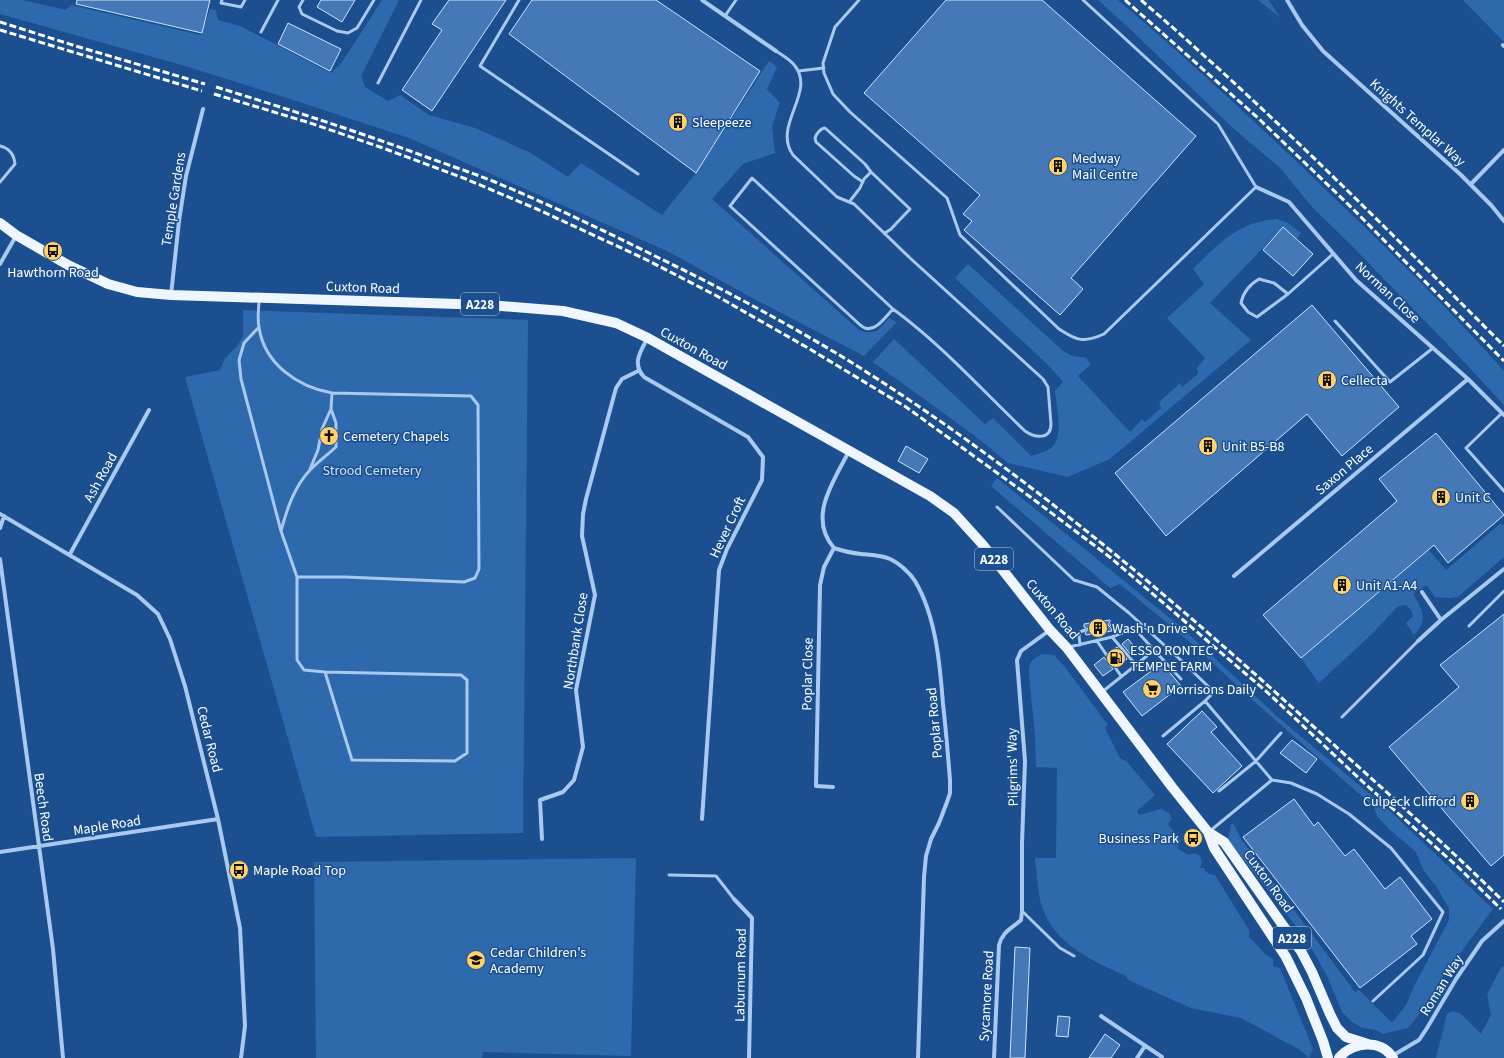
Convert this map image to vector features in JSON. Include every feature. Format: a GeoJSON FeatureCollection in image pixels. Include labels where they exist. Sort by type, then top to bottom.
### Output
{"type":"FeatureCollection","features":[{"type":"Feature","properties":{"kind":"main road","name":"Cuxton Road"},"geometry":{"type":"LineString","coordinates":[[0,223],[16,235],[68,265],[108,284],[137,292],[259,298],[489,305],[563,311],[616,323],[648,338],[930,496],[954,513],[983,545],[1050,630],[1067,648],[1102,692],[1172,787],[1208,832],[1214,848],[1286,957],[1306,998],[1328,1058]]}},
{"type":"Feature","properties":{"kind":"main road","name":"Cuxton Road"},"geometry":{"type":"LineString","coordinates":[[1208,832],[1224,842],[1293,938],[1308,964],[1339,1031],[1348,1038],[1382,1048],[1392,1057]]}},
{"type":"Feature","properties":{"kind":"main road"},"geometry":{"type":"LineString","coordinates":[[1339,1058],[1351,1048],[1368,1044]]}},
{"type":"Feature","properties":{"kind":"street"},"geometry":{"type":"LineString","coordinates":[[702,0],[776,51]]}},
{"type":"Feature","properties":{"kind":"street","name":"Knights Templar Way"},"geometry":{"type":"LineString","coordinates":[[1287,0],[1302,25],[1323,50],[1471,184],[1504,221]]}},
{"type":"Feature","properties":{"kind":"street","name":"Temple Gardens"},"geometry":{"type":"LineString","coordinates":[[171,294],[179,221],[186,176],[203,109]]}},
{"type":"Feature","properties":{"kind":"street"},"geometry":{"type":"LineString","coordinates":[[1471,184],[1504,150]]}},
{"type":"Feature","properties":{"kind":"street","name":"Norman Close"},"geometry":{"type":"LineString","coordinates":[[1256,187],[1289,202],[1356,280],[1433,348],[1503,414]]}},
{"type":"Feature","properties":{"kind":"street"},"geometry":{"type":"LineString","coordinates":[[0,264],[16,235]]}},
{"type":"Feature","properties":{"kind":"street"},"geometry":{"type":"LineString","coordinates":[[638,370],[639,355],[648,338]]}},
{"type":"Feature","properties":{"kind":"street","name":"Hever Croft"},"geometry":{"type":"LineString","coordinates":[[638,370],[644,377],[748,437],[763,457],[762,480],[727,549],[719,570],[702,819]]}},
{"type":"Feature","properties":{"kind":"street","name":"Northbank Close"},"geometry":{"type":"LineString","coordinates":[[542,839],[540,800],[563,792],[574,780],[583,748],[576,690],[595,595],[582,536],[586,499],[616,388],[622,378],[638,370]]}},
{"type":"Feature","properties":{"kind":"street","name":"Saxon Place"},"geometry":{"type":"LineString","coordinates":[[1234,576],[1468,380]]}},
{"type":"Feature","properties":{"kind":"street","name":"Ash Road"},"geometry":{"type":"LineString","coordinates":[[70,554],[149,410]]}},
{"type":"Feature","properties":{"kind":"street"},"geometry":{"type":"LineString","coordinates":[[834,548],[822,521],[822,509],[824,501],[849,451]]}},
{"type":"Feature","properties":{"kind":"street"},"geometry":{"type":"LineString","coordinates":[[0,528],[2,515]]}},
{"type":"Feature","properties":{"kind":"street","name":"Cedar Road"},"geometry":{"type":"LineString","coordinates":[[2,515],[137,594],[158,614],[170,639],[185,686],[218,819],[240,928],[245,1026],[241,1058]]}},
{"type":"Feature","properties":{"kind":"street","name":"Poplar Close"},"geometry":{"type":"LineString","coordinates":[[832,787],[816,786],[820,585],[824,567],[834,548]]}},
{"type":"Feature","properties":{"kind":"street","name":"Poplar Road"},"geometry":{"type":"LineString","coordinates":[[834,548],[847,552],[878,555],[890,559],[903,568],[914,580],[923,596],[936,645],[941,677],[950,792],[940,823],[931,839],[926,856],[918,1058]]}},
{"type":"Feature","properties":{"kind":"street","name":"Beech Road"},"geometry":{"type":"LineString","coordinates":[[0,559],[53,949],[63,1058]]}},
{"type":"Feature","properties":{"kind":"street"},"geometry":{"type":"LineString","coordinates":[[1418,641],[1504,568]]}},
{"type":"Feature","properties":{"kind":"street"},"geometry":{"type":"LineString","coordinates":[[1422,592],[1441,620]]}},
{"type":"Feature","properties":{"kind":"street","name":"Pilgrims' Way"},"geometry":{"type":"LineString","coordinates":[[1021,920],[1025,761],[1017,660],[1021,652],[1050,630]]}},
{"type":"Feature","properties":{"kind":"street","name":"Maple Road"},"geometry":{"type":"LineString","coordinates":[[0,852],[218,819]]}},
{"type":"Feature","properties":{"kind":"street","name":"Laburnum Road"},"geometry":{"type":"LineString","coordinates":[[734,899],[752,918],[749,1058]]}},
{"type":"Feature","properties":{"kind":"street","name":"Sycamore Road"},"geometry":{"type":"LineString","coordinates":[[994,1058],[999,945],[1001,938],[1006,931],[1021,920]]}},
{"type":"Feature","properties":{"kind":"street","name":"Roman Way"},"geometry":{"type":"LineString","coordinates":[[1392,1057],[1415,1043],[1424,1034],[1456,979],[1482,941],[1504,921]]}},
{"type":"Feature","properties":{"kind":"street"},"geometry":{"type":"LineString","coordinates":[[1101,1016],[1162,1057]]}},
{"type":"Feature","properties":{"kind":"street"},"geometry":{"type":"LineString","coordinates":[[1137,1058],[1145,1046]]}},
{"type":"Feature","properties":{"kind":"lane"},"geometry":{"type":"LineString","coordinates":[[222,0],[222,2],[241,7],[245,0]]}},
{"type":"Feature","properties":{"kind":"lane"},"geometry":{"type":"LineString","coordinates":[[261,32],[278,0]]}},
{"type":"Feature","properties":{"kind":"lane"},"geometry":{"type":"LineString","coordinates":[[303,0],[299,7],[302,14],[336,31],[348,33],[357,28],[374,0]]}},
{"type":"Feature","properties":{"kind":"lane"},"geometry":{"type":"LineString","coordinates":[[378,82],[421,0]]}},
{"type":"Feature","properties":{"kind":"lane"},"geometry":{"type":"LineString","coordinates":[[519,0],[480,66],[638,174]]}},
{"type":"Feature","properties":{"kind":"lane"},"geometry":{"type":"LineString","coordinates":[[725,16],[736,0]]}},
{"type":"Feature","properties":{"kind":"lane"},"geometry":{"type":"LineString","coordinates":[[859,0],[835,27],[825,56],[824,68],[828,84],[839,102],[947,198],[960,235],[1059,329],[1072,338],[1090,340],[1104,334],[1256,187],[1218,124],[1083,0]]}},
{"type":"Feature","properties":{"kind":"lane"},"geometry":{"type":"LineString","coordinates":[[776,51],[792,63],[798,71],[800,88],[786,130],[788,147],[795,158],[837,197],[850,202],[885,233],[910,258],[1044,381],[1048,387],[1051,424],[1050,430],[1046,434],[1038,437],[1026,431],[960,368],[893,309],[752,178],[730,206],[851,317],[865,328],[872,328],[880,323],[893,309]]}},
{"type":"Feature","properties":{"kind":"lane"},"geometry":{"type":"LineString","coordinates":[[798,71],[824,68]]}},
{"type":"Feature","properties":{"kind":"lane"},"geometry":{"type":"LineString","coordinates":[[863,182],[856,178],[816,142],[816,135],[821,130],[826,128],[910,209],[891,229],[885,233]]}},
{"type":"Feature","properties":{"kind":"lane"},"geometry":{"type":"LineString","coordinates":[[0,146],[6,147],[14,157],[15,164],[0,182]]}},
{"type":"Feature","properties":{"kind":"lane"},"geometry":{"type":"LineString","coordinates":[[850,202],[871,172]]}},
{"type":"Feature","properties":{"kind":"lane"},"geometry":{"type":"LineString","coordinates":[[1288,294],[1274,283],[1259,278],[1251,283],[1242,296],[1240,303],[1248,312],[1257,317],[1288,294],[1333,254]]}},
{"type":"Feature","properties":{"kind":"lane"},"geometry":{"type":"LineString","coordinates":[[259,298],[259,327],[265,347],[278,366],[295,380],[317,390],[332,393],[471,396],[478,405],[479,569],[475,578],[464,582],[344,577],[297,577]]}},
{"type":"Feature","properties":{"kind":"lane"},"geometry":{"type":"LineString","coordinates":[[1335,321],[1390,382],[1433,348]]}},
{"type":"Feature","properties":{"kind":"lane"},"geometry":{"type":"LineString","coordinates":[[259,327],[244,343],[239,360],[241,379],[281,531],[297,577],[297,660],[304,670],[325,672],[460,675],[467,680],[467,753],[455,762],[352,760],[325,672]]}},
{"type":"Feature","properties":{"kind":"lane"},"geometry":{"type":"LineString","coordinates":[[310,470],[318,450],[322,429],[331,409],[332,393]]}},
{"type":"Feature","properties":{"kind":"lane"},"geometry":{"type":"LineString","coordinates":[[281,531],[287,509],[295,490],[310,470],[336,447],[336,423],[331,409]]}},
{"type":"Feature","properties":{"kind":"lane"},"geometry":{"type":"LineString","coordinates":[[1503,414],[1466,448],[1504,491]]}},
{"type":"Feature","properties":{"kind":"lane"},"geometry":{"type":"LineString","coordinates":[[997,506],[1074,580],[1097,587],[1129,613],[1214,692],[1163,736]]}},
{"type":"Feature","properties":{"kind":"lane"},"geometry":{"type":"LineString","coordinates":[[1469,626],[1504,591]]}},
{"type":"Feature","properties":{"kind":"lane"},"geometry":{"type":"LineString","coordinates":[[1111,626],[1120,624],[1126,626],[1130,630]]}},
{"type":"Feature","properties":{"kind":"lane"},"geometry":{"type":"LineString","coordinates":[[1067,648],[1112,637],[1134,628],[1181,680]]}},
{"type":"Feature","properties":{"kind":"lane"},"geometry":{"type":"LineString","coordinates":[[1080,645],[1080,632],[1085,630]]}},
{"type":"Feature","properties":{"kind":"lane"},"geometry":{"type":"LineString","coordinates":[[1112,637],[1136,665]]}},
{"type":"Feature","properties":{"kind":"lane"},"geometry":{"type":"LineString","coordinates":[[1098,641],[1121,676]]}},
{"type":"Feature","properties":{"kind":"lane"},"geometry":{"type":"LineString","coordinates":[[1342,716],[1418,641]]}},
{"type":"Feature","properties":{"kind":"lane"},"geometry":{"type":"LineString","coordinates":[[1102,692],[1154,650]]}},
{"type":"Feature","properties":{"kind":"lane"},"geometry":{"type":"LineString","coordinates":[[1205,701],[1272,780],[1290,783],[1317,794],[1349,814],[1391,848],[1444,912],[1423,955],[1373,1001]]}},
{"type":"Feature","properties":{"kind":"lane"},"geometry":{"type":"LineString","coordinates":[[1219,791],[1256,761],[1281,733]]}},
{"type":"Feature","properties":{"kind":"lane"},"geometry":{"type":"LineString","coordinates":[[1208,832],[1272,780]]}},
{"type":"Feature","properties":{"kind":"lane"},"geometry":{"type":"LineString","coordinates":[[670,875],[716,876],[734,899]]}},
{"type":"Feature","properties":{"kind":"lane"},"geometry":{"type":"LineString","coordinates":[[1022,911],[1060,948],[1074,956]]}},
{"type":"Feature","properties":{"kind":"green space"},"geometry":{"type":"Polygon","coordinates":[[[0,0],[22,0],[66,10],[71,5],[201,35],[210,9],[216,10],[218,20],[240,26],[331,73],[342,62],[382,0],[399,0],[361,76],[365,87],[388,101],[400,95],[429,115],[475,128],[529,152],[568,177],[581,163],[662,215],[696,173],[769,61],[777,67],[767,89],[780,103],[772,126],[775,153],[743,164],[712,199],[859,330],[864,332],[876,331],[889,318],[897,322],[864,356],[756,300],[667,251],[409,138],[185,66],[0,14],[0,0]]]}},
{"type":"Feature","properties":{"kind":"green space"},"geometry":{"type":"Polygon","coordinates":[[[1098,0],[1118,0],[1145,23],[1252,120],[1397,259],[1441,303],[1504,371],[1504,405],[1452,349],[1313,208],[1280,168],[1233,128],[1098,0]]]}},
{"type":"Feature","properties":{"kind":"green space"},"geometry":{"type":"Polygon","coordinates":[[[1258,0],[1269,0],[1279,17],[1258,0]]]}},
{"type":"Feature","properties":{"kind":"green space"},"geometry":{"type":"Polygon","coordinates":[[[1463,0],[1504,0],[1504,41],[1503,41],[1463,0]]]}},
{"type":"Feature","properties":{"kind":"green space"},"geometry":{"type":"Polygon","coordinates":[[[1277,219],[1288,223],[1301,233],[1297,239],[1283,227],[1210,303],[1251,340],[1110,459],[1068,477],[1008,463],[975,436],[873,362],[894,339],[985,424],[993,418],[1031,456],[1045,452],[1052,447],[1058,436],[1058,412],[1055,391],[1063,382],[1049,366],[955,278],[968,264],[1063,351],[1074,356],[1085,357],[1091,364],[1078,376],[1130,432],[1142,419],[1145,422],[1161,408],[1159,402],[1180,383],[1182,387],[1198,374],[1197,368],[1205,358],[1167,318],[1204,284],[1193,269],[1230,235],[1240,229],[1251,224],[1277,219]]]}},
{"type":"Feature","properties":{"kind":"green space","name":"Strood Cemetery"},"geometry":{"type":"Polygon","coordinates":[[[243,310],[528,320],[523,833],[316,837],[185,377],[220,370],[225,358],[238,345],[243,336],[243,310]]]}},
{"type":"Feature","properties":{"kind":"green space"},"geometry":{"type":"Polygon","coordinates":[[[997,478],[1181,627],[1279,718],[1390,811],[1493,909],[1443,976],[1418,1016],[1408,1028],[1383,1034],[1376,1030],[1362,1028],[1352,1022],[1342,1012],[1327,976],[1307,940],[1228,840],[1231,824],[1233,823],[1241,839],[1355,992],[1359,990],[1392,1023],[1406,1005],[1414,986],[1449,920],[1449,909],[1438,889],[1424,871],[1416,852],[1390,830],[1377,816],[1374,807],[1248,696],[1198,649],[1120,584],[1110,588],[991,486],[997,478]]]}},
{"type":"Feature","properties":{"kind":"green space"},"geometry":{"type":"Polygon","coordinates":[[[1501,523],[1502,526],[1504,524],[1504,557],[1458,597],[1435,597],[1426,585],[1413,594],[1421,610],[1423,619],[1419,630],[1414,635],[1406,623],[1413,616],[1411,610],[1406,605],[1398,606],[1373,633],[1319,683],[1301,658],[1429,550],[1446,570],[1501,523]]]}},
{"type":"Feature","properties":{"kind":"green space"},"geometry":{"type":"Polygon","coordinates":[[[1042,654],[1054,655],[1065,667],[1108,725],[1105,728],[1120,758],[1127,762],[1155,795],[1137,811],[1139,815],[1161,809],[1169,813],[1172,818],[1168,824],[1181,841],[1177,848],[1188,855],[1194,853],[1200,856],[1202,862],[1200,868],[1204,868],[1211,875],[1215,875],[1249,930],[1249,937],[1266,955],[1273,959],[1273,966],[1280,968],[1313,1049],[1309,1058],[1300,1050],[1241,1018],[1191,1008],[1128,980],[1126,976],[1088,958],[1076,950],[1056,932],[1048,920],[1042,907],[1035,858],[1056,858],[1057,768],[1036,767],[1035,736],[1029,674],[1029,666],[1031,661],[1042,654]]]}},
{"type":"Feature","properties":{"kind":"green space","name":"Cedar Children's Academy"},"geometry":{"type":"Polygon","coordinates":[[[636,858],[631,1056],[483,1052],[482,1058],[316,1058],[314,862],[636,858]]]}},
{"type":"Feature","properties":{"kind":"green space"},"geometry":{"type":"Polygon","coordinates":[[[1502,966],[1504,967],[1504,1058],[1436,1058],[1447,1014],[1452,1011],[1461,1014],[1481,1034],[1491,1015],[1487,994],[1502,966]]]}},
{"type":"Feature","properties":{"kind":"building"},"geometry":{"type":"Polygon","coordinates":[[[77,0],[210,0],[202,33],[76,4],[77,0]]]}},
{"type":"Feature","properties":{"kind":"building"},"geometry":{"type":"Polygon","coordinates":[[[321,0],[355,0],[342,22],[317,7],[321,0]]]}},
{"type":"Feature","properties":{"kind":"building"},"geometry":{"type":"Polygon","coordinates":[[[449,0],[506,0],[432,111],[402,90],[442,30],[432,24],[449,0]]]}},
{"type":"Feature","properties":{"kind":"building","name":"Sleepeeze"},"geometry":{"type":"Polygon","coordinates":[[[532,0],[656,0],[760,71],[696,173],[509,34],[532,0]]]}},
{"type":"Feature","properties":{"kind":"building","name":"Medway Mail Centre"},"geometry":{"type":"Polygon","coordinates":[[[946,0],[1042,0],[1196,136],[1071,278],[1083,289],[1060,315],[964,230],[972,221],[963,214],[980,195],[864,93],[946,0]]]}},
{"type":"Feature","properties":{"kind":"building"},"geometry":{"type":"Polygon","coordinates":[[[288,23],[341,49],[330,71],[278,44],[288,23]]]}},
{"type":"Feature","properties":{"kind":"building"},"geometry":{"type":"Polygon","coordinates":[[[1283,227],[1313,254],[1293,276],[1263,250],[1283,227]]]}},
{"type":"Feature","properties":{"kind":"building"},"geometry":{"type":"Polygon","coordinates":[[[1312,305],[1399,407],[1342,456],[1307,414],[1166,536],[1115,473],[1312,305]]]}},
{"type":"Feature","properties":{"kind":"building"},"geometry":{"type":"Polygon","coordinates":[[[1436,433],[1504,515],[1448,563],[1434,545],[1301,658],[1263,615],[1397,501],[1379,479],[1436,433]]]}},
{"type":"Feature","properties":{"kind":"building"},"geometry":{"type":"Polygon","coordinates":[[[906,446],[928,459],[919,473],[898,461],[906,446]]]}},
{"type":"Feature","properties":{"kind":"building","name":"Culpeck Clifford"},"geometry":{"type":"Polygon","coordinates":[[[1504,614],[1504,855],[1491,866],[1389,747],[1459,687],[1440,665],[1504,614]]]}},
{"type":"Feature","properties":{"kind":"building","name":"Wash'n Drive"},"geometry":{"type":"Polygon","coordinates":[[[1110,620],[1108,625],[1112,631],[1086,635],[1085,633],[1088,629],[1084,627],[1084,624],[1110,620]]]}},
{"type":"Feature","properties":{"kind":"building"},"geometry":{"type":"Polygon","coordinates":[[[1128,639],[1137,650],[1131,655],[1122,644],[1128,639]]]}},
{"type":"Feature","properties":{"kind":"building"},"geometry":{"type":"Polygon","coordinates":[[[1117,647],[1127,659],[1117,666],[1109,653],[1117,647]]]}},
{"type":"Feature","properties":{"kind":"building"},"geometry":{"type":"Polygon","coordinates":[[[1104,657],[1113,669],[1103,676],[1094,665],[1104,657]]]}},
{"type":"Feature","properties":{"kind":"building","name":"Morrisons Daily"},"geometry":{"type":"Polygon","coordinates":[[[1162,663],[1181,686],[1142,716],[1123,692],[1162,663]]]}},
{"type":"Feature","properties":{"kind":"building"},"geometry":{"type":"Polygon","coordinates":[[[1202,711],[1217,727],[1211,732],[1242,766],[1213,793],[1167,744],[1202,711]]]}},
{"type":"Feature","properties":{"kind":"building"},"geometry":{"type":"Polygon","coordinates":[[[1292,740],[1317,759],[1306,773],[1280,753],[1292,740]]]}},
{"type":"Feature","properties":{"kind":"building"},"geometry":{"type":"Polygon","coordinates":[[[1294,799],[1314,826],[1318,822],[1345,856],[1354,849],[1385,889],[1400,877],[1432,919],[1411,936],[1417,944],[1360,988],[1243,837],[1294,799]]]}},
{"type":"Feature","properties":{"kind":"building"},"geometry":{"type":"Polygon","coordinates":[[[1015,947],[1030,948],[1025,1058],[1010,1058],[1015,947]]]}},
{"type":"Feature","properties":{"kind":"building"},"geometry":{"type":"Polygon","coordinates":[[[1058,1016],[1070,1017],[1068,1037],[1056,1036],[1058,1016]]]}},
{"type":"Feature","properties":{"kind":"building"},"geometry":{"type":"Polygon","coordinates":[[[1105,1034],[1120,1045],[1111,1058],[1089,1058],[1105,1034]]]}},
{"type":"Feature","properties":{"kind":"railway"},"geometry":{"type":"LineString","coordinates":[[1125,0],[1258,118],[1352,208],[1504,361]]}},
{"type":"Feature","properties":{"kind":"railway"},"geometry":{"type":"LineString","coordinates":[[1141,0],[1281,126],[1371,213],[1504,346]]}},
{"type":"Feature","properties":{"kind":"railway"},"geometry":{"type":"LineString","coordinates":[[0,22],[205,84]]}},
{"type":"Feature","properties":{"kind":"railway"},"geometry":{"type":"LineString","coordinates":[[0,30],[202,91]]}},
{"type":"Feature","properties":{"kind":"railway"},"geometry":{"type":"LineString","coordinates":[[216,87],[297,112],[376,139],[516,191],[597,227],[703,280],[773,317],[841,356],[903,396],[963,438],[1023,481],[1081,526],[1249,669],[1431,832],[1504,902]]}},
{"type":"Feature","properties":{"kind":"railway"},"geometry":{"type":"LineString","coordinates":[[214,94],[307,122],[380,147],[466,179],[539,210],[643,258],[715,295],[808,348],[906,407],[1029,496],[1111,558],[1268,693],[1363,782],[1458,867],[1501,909]]}},
{"type":"Feature","properties":{"kind":"place","name":"Sleepeeze"},"geometry":{"type":"Point","coordinates":[678,122]}},
{"type":"Feature","properties":{"kind":"place","name":"Medway Mail Centre"},"geometry":{"type":"Point","coordinates":[1058,166]}},
{"type":"Feature","properties":{"kind":"place","name":"Hawthorn Road"},"geometry":{"type":"Point","coordinates":[53,251]}},
{"type":"Feature","properties":{"kind":"place","name":"Cellecta"},"geometry":{"type":"Point","coordinates":[1327,380]}},
{"type":"Feature","properties":{"kind":"place","name":"Cemetery Chapels"},"geometry":{"type":"Point","coordinates":[329,436]}},
{"type":"Feature","properties":{"kind":"place","name":"Unit B5-B8"},"geometry":{"type":"Point","coordinates":[1208,446]}},
{"type":"Feature","properties":{"kind":"place","name":"Unit C"},"geometry":{"type":"Point","coordinates":[1441,497]}},
{"type":"Feature","properties":{"kind":"place","name":"Unit A1-A4"},"geometry":{"type":"Point","coordinates":[1342,585]}},
{"type":"Feature","properties":{"kind":"place","name":"Wash'n Drive"},"geometry":{"type":"Point","coordinates":[1098,628]}},
{"type":"Feature","properties":{"kind":"place","name":"ESSO RONTEC TEMPLE FARM"},"geometry":{"type":"Point","coordinates":[1116,658]}},
{"type":"Feature","properties":{"kind":"place","name":"Morrisons Daily"},"geometry":{"type":"Point","coordinates":[1152,689]}},
{"type":"Feature","properties":{"kind":"place","name":"Culpeck Clifford"},"geometry":{"type":"Point","coordinates":[1470,801]}},
{"type":"Feature","properties":{"kind":"place","name":"Business Park"},"geometry":{"type":"Point","coordinates":[1193,838]}},
{"type":"Feature","properties":{"kind":"place","name":"Maple Road Top"},"geometry":{"type":"Point","coordinates":[239,870]}},
{"type":"Feature","properties":{"kind":"place","name":"Cedar Children's Academy"},"geometry":{"type":"Point","coordinates":[476,960]}}]}
